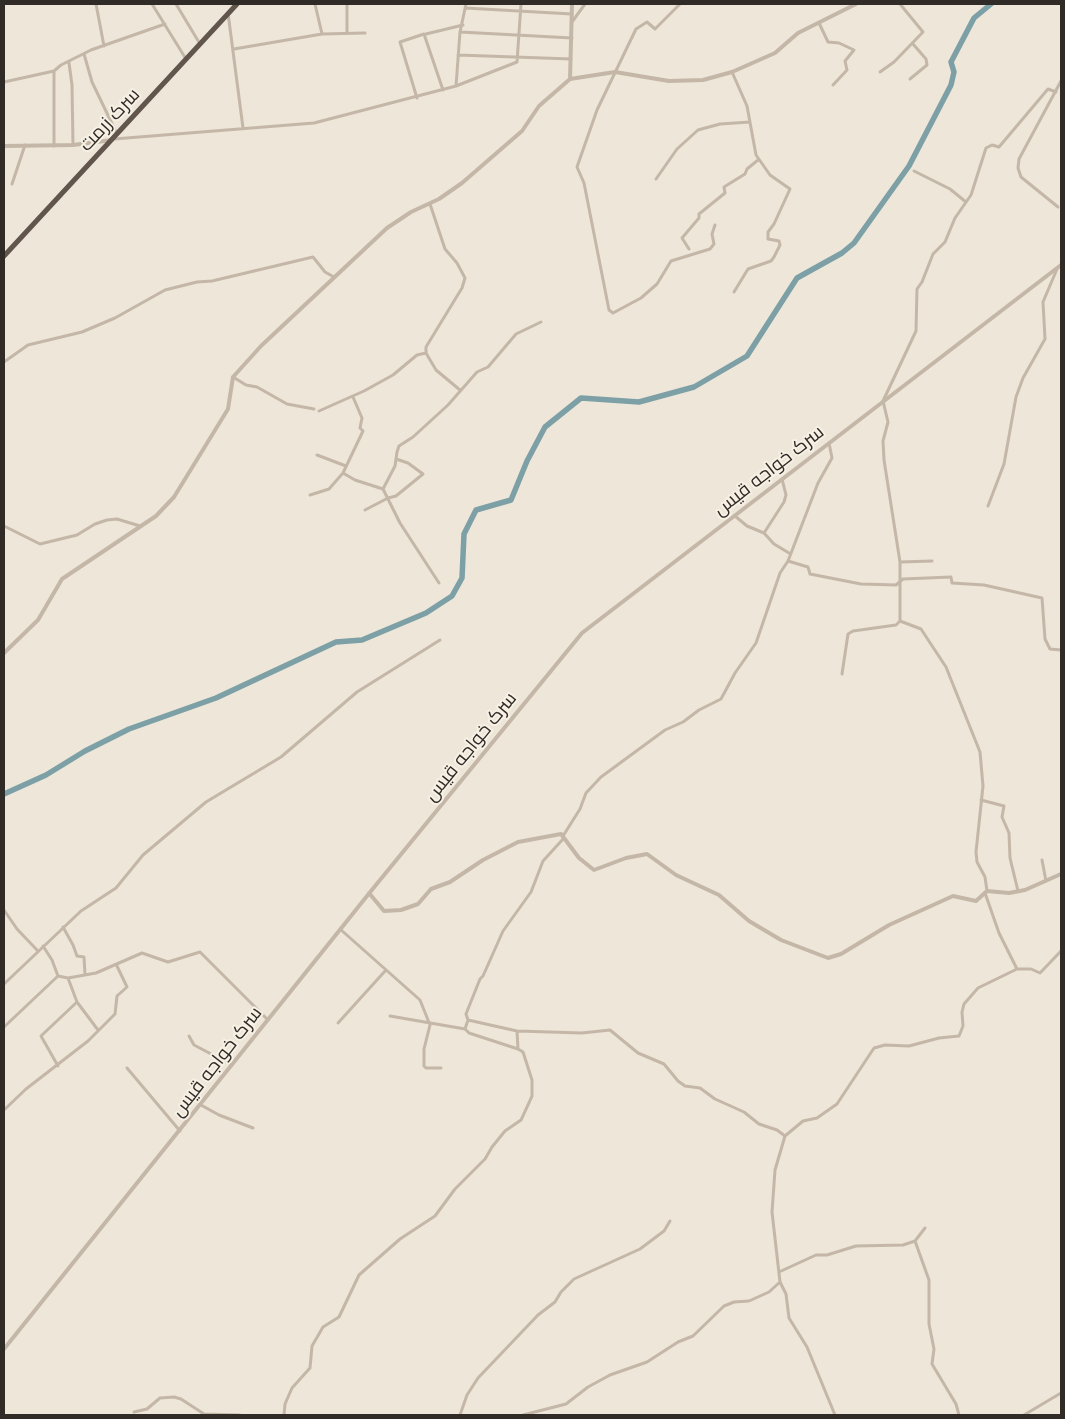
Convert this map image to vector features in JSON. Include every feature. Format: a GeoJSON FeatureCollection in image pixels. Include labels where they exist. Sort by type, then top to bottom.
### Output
{"type":"FeatureCollection","features":[{"type":"Feature","properties":{"kind":"highway","name":"سرک زرمت"},"geometry":{"type":"LineString","coordinates":[[4,256],[238,4]]}},
{"type":"Feature","properties":{"kind":"street"},"geometry":{"type":"LineString","coordinates":[[96,4],[104,46]]}},
{"type":"Feature","properties":{"kind":"street"},"geometry":{"type":"LineString","coordinates":[[152,4],[186,60]]}},
{"type":"Feature","properties":{"kind":"street"},"geometry":{"type":"LineString","coordinates":[[176,4],[201,44]]}},
{"type":"Feature","properties":{"kind":"street"},"geometry":{"type":"LineString","coordinates":[[315,4],[322,34]]}},
{"type":"Feature","properties":{"kind":"street"},"geometry":{"type":"LineString","coordinates":[[347,4],[347,33]]}},
{"type":"Feature","properties":{"kind":"street"},"geometry":{"type":"LineString","coordinates":[[4,146],[73,145],[114,139],[314,123],[342,114],[417,98],[456,86],[517,62],[521,4]]}},
{"type":"Feature","properties":{"kind":"street"},"geometry":{"type":"LineString","coordinates":[[570,79],[572,4]]}},
{"type":"Feature","properties":{"kind":"street"},"geometry":{"type":"LineString","coordinates":[[572,23],[585,4]]}},
{"type":"Feature","properties":{"kind":"street"},"geometry":{"type":"LineString","coordinates":[[680,4],[655,29],[647,22],[636,29],[598,110],[577,167],[584,183],[609,310],[613,314],[641,298],[656,284],[671,261],[710,249],[714,244],[712,234],[715,225]]}},
{"type":"Feature","properties":{"kind":"street"},"geometry":{"type":"LineString","coordinates":[[4,653],[38,620],[62,579],[156,516],[174,497],[178,487],[196,465],[228,409],[234,378],[261,346],[387,228],[411,212],[430,204],[462,183],[514,137],[539,106],[570,79],[615,72],[669,81],[703,80],[732,72],[775,53],[798,33],[856,4]]}},
{"type":"Feature","properties":{"kind":"street"},"geometry":{"type":"LineString","coordinates":[[880,72],[924,32],[900,4]]}},
{"type":"Feature","properties":{"kind":"street"},"geometry":{"type":"LineString","coordinates":[[456,86],[460,32],[466,6],[521,12],[572,14]]}},
{"type":"Feature","properties":{"kind":"street"},"geometry":{"type":"LineString","coordinates":[[228,13],[243,128]]}},
{"type":"Feature","properties":{"kind":"street"},"geometry":{"type":"LineString","coordinates":[[819,23],[828,42],[839,43],[854,50],[846,61],[847,70],[833,85]]}},
{"type":"Feature","properties":{"kind":"street"},"geometry":{"type":"LineString","coordinates":[[4,82],[54,71],[61,65],[69,63],[84,54],[165,24]]}},
{"type":"Feature","properties":{"kind":"street"},"geometry":{"type":"LineString","coordinates":[[417,98],[400,42],[463,25]]}},
{"type":"Feature","properties":{"kind":"street"},"geometry":{"type":"LineString","coordinates":[[460,32],[572,38]]}},
{"type":"Feature","properties":{"kind":"street"},"geometry":{"type":"LineString","coordinates":[[234,50],[322,34],[365,33]]}},
{"type":"Feature","properties":{"kind":"street"},"geometry":{"type":"LineString","coordinates":[[426,34],[442,90]]}},
{"type":"Feature","properties":{"kind":"street"},"geometry":{"type":"LineString","coordinates":[[910,79],[927,65],[926,59],[913,44]]}},
{"type":"Feature","properties":{"kind":"street"},"geometry":{"type":"LineString","coordinates":[[84,54],[92,82],[115,132],[118,134]]}},
{"type":"Feature","properties":{"kind":"street"},"geometry":{"type":"LineString","coordinates":[[458,55],[571,60]]}},
{"type":"Feature","properties":{"kind":"street"},"geometry":{"type":"LineString","coordinates":[[69,63],[72,85],[73,145]]}},
{"type":"Feature","properties":{"kind":"street"},"geometry":{"type":"LineString","coordinates":[[54,71],[54,146]]}},
{"type":"Feature","properties":{"kind":"street"},"geometry":{"type":"LineString","coordinates":[[732,72],[747,106],[758,160],[770,175],[790,189],[774,224],[768,232],[768,239],[777,240],[780,245],[771,261],[748,269],[734,292]]}},
{"type":"Feature","properties":{"kind":"street"},"geometry":{"type":"LineString","coordinates":[[1058,207],[1021,177],[1018,168],[1019,159],[1061,81]]}},
{"type":"Feature","properties":{"kind":"street"},"geometry":{"type":"LineString","coordinates":[[842,674],[848,634],[853,631],[896,625],[900,621],[900,562],[884,460],[883,442],[888,422],[882,402],[916,331],[917,289],[922,282],[932,254],[945,242],[950,228],[971,195],[986,148],[992,145],[999,147],[1048,89],[1056,92]]}},
{"type":"Feature","properties":{"kind":"street"},"geometry":{"type":"LineString","coordinates":[[656,179],[677,149],[698,130],[720,124],[750,122]]}},
{"type":"Feature","properties":{"kind":"street"},"geometry":{"type":"LineString","coordinates":[[12,184],[25,145]]}},
{"type":"Feature","properties":{"kind":"street"},"geometry":{"type":"LineString","coordinates":[[689,249],[682,238],[699,218],[699,214],[725,193],[724,187],[745,174],[747,169],[758,160]]}},
{"type":"Feature","properties":{"kind":"street"},"geometry":{"type":"LineString","coordinates":[[914,171],[950,189],[966,202]]}},
{"type":"Feature","properties":{"kind":"street"},"geometry":{"type":"LineString","coordinates":[[430,204],[445,249],[463,272],[465,282],[426,347],[426,353],[436,370],[460,390]]}},
{"type":"Feature","properties":{"kind":"street"},"geometry":{"type":"LineString","coordinates":[[4,362],[28,346],[82,332],[115,318],[165,290],[313,257],[325,272],[334,277]]}},
{"type":"Feature","properties":{"kind":"street"},"geometry":{"type":"LineString","coordinates":[[988,506],[1004,464],[1016,397],[1023,378],[1045,340],[1043,302],[1059,266]]}},
{"type":"Feature","properties":{"kind":"street","name":"سرک خواجه قیس"},"geometry":{"type":"LineString","coordinates":[[4,1349],[369,893],[582,634],[1059,266]]}},
{"type":"Feature","properties":{"kind":"street"},"geometry":{"type":"LineString","coordinates":[[383,489],[395,466],[399,446],[413,437],[448,405],[477,372],[488,366],[516,334],[541,322]]}},
{"type":"Feature","properties":{"kind":"street"},"geometry":{"type":"LineString","coordinates":[[319,411],[353,397],[393,375],[417,355],[426,353]]}},
{"type":"Feature","properties":{"kind":"street"},"geometry":{"type":"LineString","coordinates":[[234,378],[246,385],[257,387],[287,404],[314,409]]}},
{"type":"Feature","properties":{"kind":"street"},"geometry":{"type":"LineString","coordinates":[[310,495],[329,489],[342,473],[363,431],[360,428],[362,418],[353,397]]}},
{"type":"Feature","properties":{"kind":"street"},"geometry":{"type":"LineString","coordinates":[[465,1029],[468,1020],[466,1014],[480,978],[483,976],[503,931],[531,892],[543,861],[563,837],[580,809],[586,793],[602,777],[665,730],[683,722],[699,710],[721,699],[735,672],[756,643],[780,573],[788,561],[789,553],[818,483],[832,458],[829,442]]}},
{"type":"Feature","properties":{"kind":"street"},"geometry":{"type":"LineString","coordinates":[[317,455],[346,466]]}},
{"type":"Feature","properties":{"kind":"street"},"geometry":{"type":"LineString","coordinates":[[365,510],[396,496],[423,474],[408,463],[396,458]]}},
{"type":"Feature","properties":{"kind":"street"},"geometry":{"type":"LineString","coordinates":[[342,473],[355,480],[383,489],[400,523],[439,583]]}},
{"type":"Feature","properties":{"kind":"street"},"geometry":{"type":"LineString","coordinates":[[764,533],[784,502],[786,495],[782,479]]}},
{"type":"Feature","properties":{"kind":"street"},"geometry":{"type":"LineString","coordinates":[[734,516],[748,526],[764,533],[774,544],[789,553]]}},
{"type":"Feature","properties":{"kind":"street"},"geometry":{"type":"LineString","coordinates":[[4,526],[40,544],[77,535],[95,524],[107,520],[117,519],[140,526]]}},
{"type":"Feature","properties":{"kind":"street"},"geometry":{"type":"LineString","coordinates":[[788,561],[808,566],[810,574],[879,586],[896,586],[903,579],[951,577],[952,583],[984,585],[1042,598],[1045,639],[1050,649],[1061,650]]}},
{"type":"Feature","properties":{"kind":"street"},"geometry":{"type":"LineString","coordinates":[[900,562],[932,561]]}},
{"type":"Feature","properties":{"kind":"street"},"geometry":{"type":"LineString","coordinates":[[900,621],[921,629],[946,667],[980,752],[983,786],[976,852],[977,862],[985,877],[986,892],[999,933],[1017,969]]}},
{"type":"Feature","properties":{"kind":"street"},"geometry":{"type":"LineString","coordinates":[[4,984],[37,950],[81,911],[116,888],[143,855],[206,802],[281,757],[357,692],[440,640]]}},
{"type":"Feature","properties":{"kind":"street"},"geometry":{"type":"LineString","coordinates":[[981,800],[1004,806],[1002,818],[1009,833],[1010,858],[1018,891]]}},
{"type":"Feature","properties":{"kind":"street"},"geometry":{"type":"LineString","coordinates":[[369,893],[384,910],[401,910],[418,904],[431,889],[450,882],[483,860],[518,842],[561,834],[579,858],[594,870],[626,858],[647,854],[676,875],[719,895],[757,926],[781,940],[828,958],[841,954],[889,925],[953,896],[976,901],[986,892],[1009,893],[1018,891],[1061,874]]}},
{"type":"Feature","properties":{"kind":"street"},"geometry":{"type":"LineString","coordinates":[[1042,860],[1046,881]]}},
{"type":"Feature","properties":{"kind":"street"},"geometry":{"type":"LineString","coordinates":[[4,910],[17,929],[37,950]]}},
{"type":"Feature","properties":{"kind":"street"},"geometry":{"type":"LineString","coordinates":[[63,927],[74,945],[77,956],[84,957],[85,975]]}},
{"type":"Feature","properties":{"kind":"street"},"geometry":{"type":"LineString","coordinates":[[340,929],[420,1000],[430,1025],[424,1049],[424,1066],[441,1068]]}},
{"type":"Feature","properties":{"kind":"street"},"geometry":{"type":"LineString","coordinates":[[43,946],[52,960],[58,976]]}},
{"type":"Feature","properties":{"kind":"street"},"geometry":{"type":"LineString","coordinates":[[835,1415],[807,1347],[789,1318],[786,1294],[780,1282],[772,1212],[775,1170],[785,1136],[803,1121],[817,1118],[837,1104],[874,1048],[885,1045],[909,1046],[939,1038],[959,1036],[963,1026],[962,1012],[969,997],[978,988],[1017,969],[1031,969],[1040,973],[1061,951]]}},
{"type":"Feature","properties":{"kind":"street"},"geometry":{"type":"LineString","coordinates":[[58,976],[68,978],[96,973],[142,953],[168,962],[200,952],[268,1020]]}},
{"type":"Feature","properties":{"kind":"street"},"geometry":{"type":"LineString","coordinates":[[4,1110],[26,1089],[58,1066],[115,1014],[117,996],[127,987],[116,964]]}},
{"type":"Feature","properties":{"kind":"street"},"geometry":{"type":"LineString","coordinates":[[338,1023],[386,970]]}},
{"type":"Feature","properties":{"kind":"street"},"geometry":{"type":"LineString","coordinates":[[4,1027],[58,976]]}},
{"type":"Feature","properties":{"kind":"street"},"geometry":{"type":"LineString","coordinates":[[68,978],[77,1002],[98,1030]]}},
{"type":"Feature","properties":{"kind":"street"},"geometry":{"type":"LineString","coordinates":[[58,1066],[41,1036],[77,1002]]}},
{"type":"Feature","properties":{"kind":"street"},"geometry":{"type":"LineString","coordinates":[[284,1415],[285,1404],[292,1388],[310,1368],[312,1346],[323,1327],[340,1316],[360,1275],[400,1238],[435,1216],[455,1189],[467,1180],[485,1159],[505,1131],[521,1120],[532,1096],[532,1080],[523,1052],[518,1049],[465,1029],[390,1016]]}},
{"type":"Feature","properties":{"kind":"street"},"geometry":{"type":"LineString","coordinates":[[468,1020],[517,1032],[582,1033],[610,1030],[638,1053],[664,1064],[678,1081],[685,1086],[700,1088],[715,1099],[744,1112],[759,1124],[777,1130],[785,1136]]}},
{"type":"Feature","properties":{"kind":"street"},"geometry":{"type":"LineString","coordinates":[[517,1032],[518,1049]]}},
{"type":"Feature","properties":{"kind":"street"},"geometry":{"type":"LineString","coordinates":[[189,1036],[194,1045],[233,1065]]}},
{"type":"Feature","properties":{"kind":"street"},"geometry":{"type":"LineString","coordinates":[[127,1068],[180,1131]]}},
{"type":"Feature","properties":{"kind":"street"},"geometry":{"type":"LineString","coordinates":[[201,1105],[219,1115],[252,1128]]}},
{"type":"Feature","properties":{"kind":"street"},"geometry":{"type":"LineString","coordinates":[[460,1415],[467,1395],[478,1378],[538,1315],[556,1302],[561,1292],[574,1279],[640,1249],[664,1231],[670,1221]]}},
{"type":"Feature","properties":{"kind":"street"},"geometry":{"type":"LineString","coordinates":[[779,1272],[816,1255],[827,1255],[856,1246],[903,1245],[915,1241],[925,1228]]}},
{"type":"Feature","properties":{"kind":"street"},"geometry":{"type":"LineString","coordinates":[[915,1241],[929,1280],[929,1324],[934,1350],[932,1364],[956,1404],[959,1415]]}},
{"type":"Feature","properties":{"kind":"street"},"geometry":{"type":"LineString","coordinates":[[524,1415],[566,1404],[588,1387],[610,1375],[647,1362],[678,1342],[693,1336],[724,1306],[734,1302],[749,1301],[769,1292],[780,1282]]}},
{"type":"Feature","properties":{"kind":"street"},"geometry":{"type":"LineString","coordinates":[[1024,1415],[1061,1393]]}},
{"type":"Feature","properties":{"kind":"street"},"geometry":{"type":"LineString","coordinates":[[134,1412],[146,1409],[163,1397],[181,1398],[204,1414],[240,1415]]}},
{"type":"Feature","properties":{"kind":"waterway"},"geometry":{"type":"LineString","coordinates":[[4,794],[46,775],[85,751],[129,729],[216,698],[336,642],[362,640],[426,613],[452,596],[462,578],[464,534],[476,510],[511,500],[527,461],[545,427],[581,398],[639,402],[694,387],[747,356],[797,278],[842,253],[854,243],[909,166],[951,85],[954,72],[951,62],[974,18],[991,4]]}}]}
